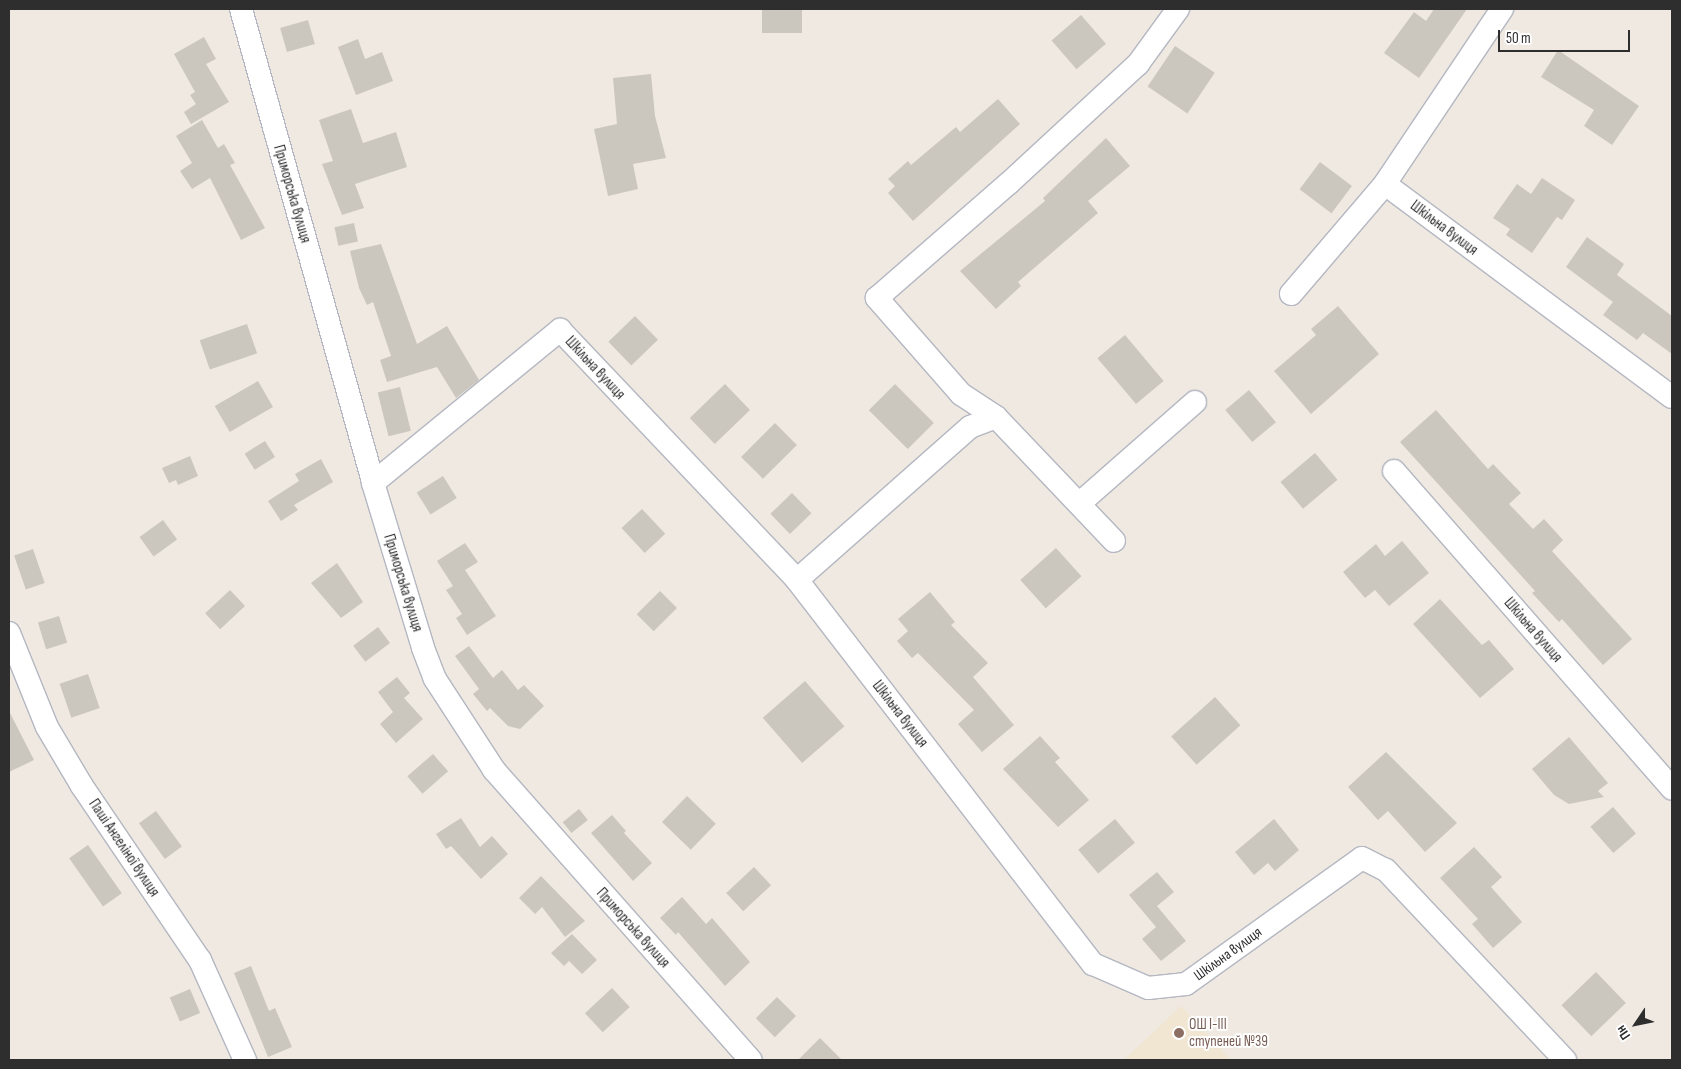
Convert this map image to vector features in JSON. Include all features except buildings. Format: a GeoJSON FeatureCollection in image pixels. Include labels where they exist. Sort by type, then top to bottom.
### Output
{"type":"FeatureCollection","features":[{"type":"Feature","properties":{"kind":"street","name":"Приморська вулиця"},"geometry":{"type":"LineString","coordinates":[[241,9],[373,483],[423,648],[452,709],[494,770],[751,1060]]}},
{"type":"Feature","properties":{"kind":"street"},"geometry":{"type":"LineString","coordinates":[[1114,541],[1080,503],[996,417],[961,394],[877,298],[1009,183],[1138,64],[1178,9]]}},
{"type":"Feature","properties":{"kind":"street"},"geometry":{"type":"LineString","coordinates":[[1291,294],[1385,184],[1502,9]]}},
{"type":"Feature","properties":{"kind":"street","name":"Шкільна вулиця"},"geometry":{"type":"LineString","coordinates":[[1385,184],[1672,397]]}},
{"type":"Feature","properties":{"kind":"street","name":"Шкільна вулиця"},"geometry":{"type":"LineString","coordinates":[[373,483],[560,330],[797,580],[1093,964],[1148,988],[1186,984],[1362,858],[1386,870],[1566,1060]]}},
{"type":"Feature","properties":{"kind":"street"},"geometry":{"type":"LineString","coordinates":[[1080,503],[1195,402]]}},
{"type":"Feature","properties":{"kind":"street"},"geometry":{"type":"LineString","coordinates":[[797,580],[970,427],[996,417]]}},
{"type":"Feature","properties":{"kind":"street","name":"Шкільна вулиця"},"geometry":{"type":"LineString","coordinates":[[1394,471],[1671,784]]}},
{"type":"Feature","properties":{"kind":"street","name":"Паші Ангеліної вулиця"},"geometry":{"type":"LineString","coordinates":[[9,633],[47,727],[82,786],[200,960],[245,1060]]}},
{"type":"Feature","properties":{"kind":"shaded area","name":"ОШ I-III ступеней №39"},"geometry":{"type":"Polygon","coordinates":[[[1181,1006],[1231,1060],[1124,1060],[1181,1006]]]}},
{"type":"Feature","properties":{"kind":"place","name":"ОШ I-III ступеней №39"},"geometry":{"type":"Point","coordinates":[1179,1033]}}]}
